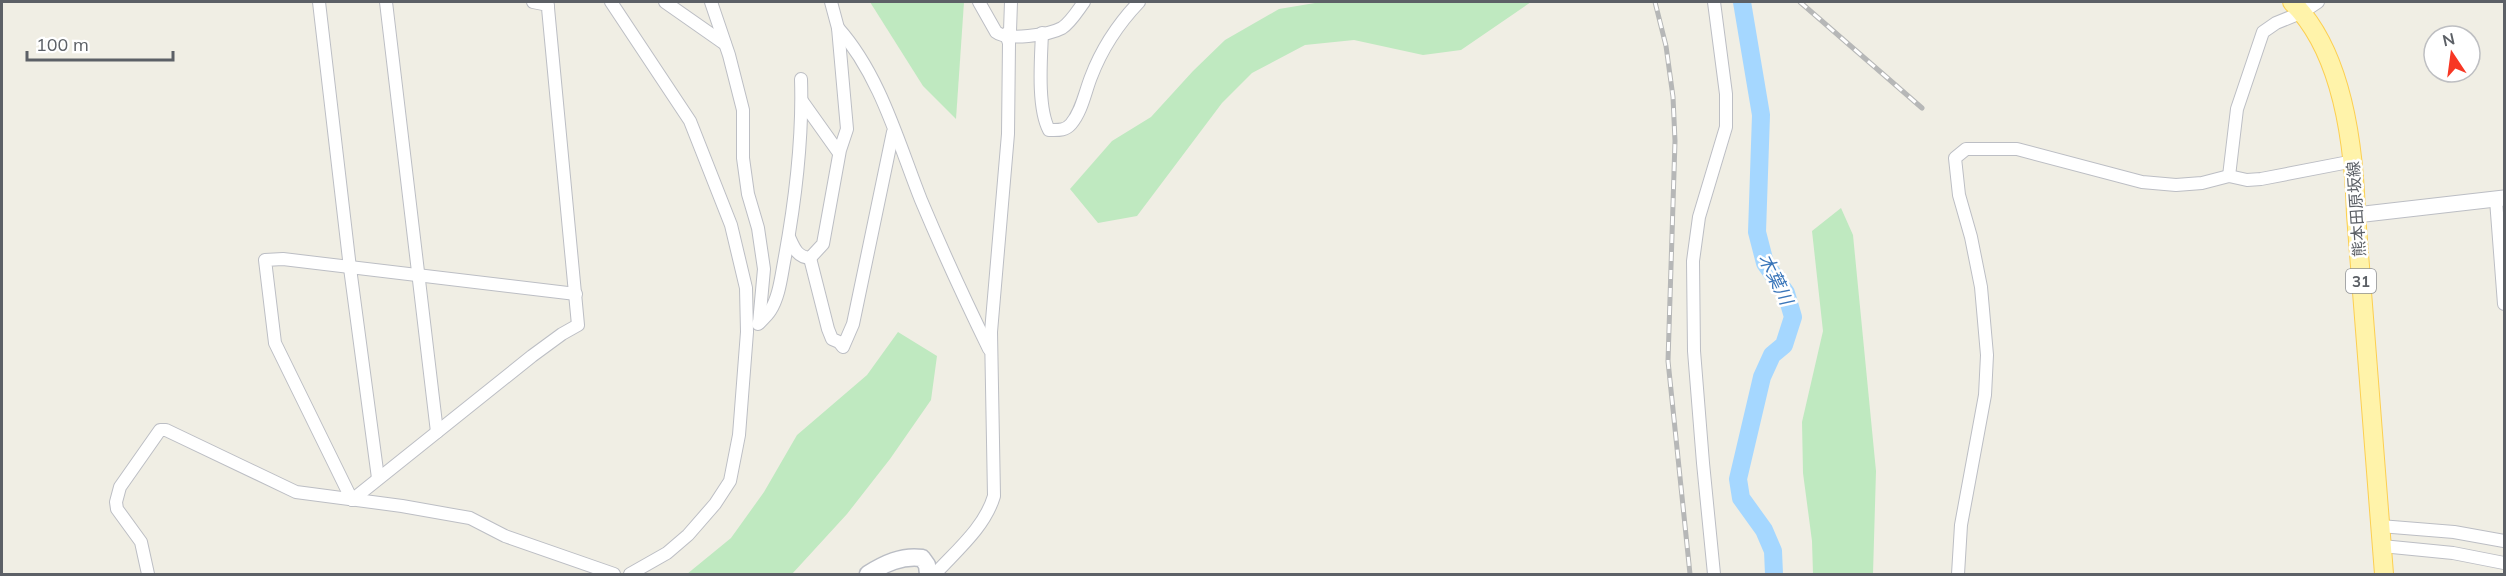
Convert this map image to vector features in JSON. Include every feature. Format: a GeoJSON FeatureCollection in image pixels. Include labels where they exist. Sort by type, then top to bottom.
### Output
{"type":"FeatureCollection","features":[{"type":"Feature","properties":{"kind":"main road","name":"熊本田原坂線"},"geometry":{"type":"LineString","coordinates":[[2297,7],[2312,25],[2343,101],[2354,161],[2356,214],[2384,574]]}},
{"type":"Feature","properties":{"kind":"main road"},"geometry":{"type":"LineString","coordinates":[[868,574],[882,565],[911,556],[922,558],[927,565],[928,574]]}},
{"type":"Feature","properties":{"kind":"street"},"geometry":{"type":"LineString","coordinates":[[319,2],[350,268],[378,478]]}},
{"type":"Feature","properties":{"kind":"street"},"geometry":{"type":"LineString","coordinates":[[386,2],[437,432]]}},
{"type":"Feature","properties":{"kind":"street"},"geometry":{"type":"LineString","coordinates":[[352,500],[562,334],[578,325],[548,5],[533,2]]}},
{"type":"Feature","properties":{"kind":"street"},"geometry":{"type":"LineString","coordinates":[[611,2],[690,121],[731,225],[746,288],[747,332],[740,435],[730,481],[715,504],[688,536],[667,553],[630,574]]}},
{"type":"Feature","properties":{"kind":"street"},"geometry":{"type":"LineString","coordinates":[[665,2],[725,44]]}},
{"type":"Feature","properties":{"kind":"street"},"geometry":{"type":"LineString","coordinates":[[711,2],[743,110],[743,158],[764,269],[759,323]]}},
{"type":"Feature","properties":{"kind":"street"},"geometry":{"type":"LineString","coordinates":[[789,237],[796,252],[803,257],[810,258],[823,244],[840,153],[847,129],[838,28],[831,2]]}},
{"type":"Feature","properties":{"kind":"street"},"geometry":{"type":"LineString","coordinates":[[979,2],[1000,35],[1010,31],[1011,2]]}},
{"type":"Feature","properties":{"kind":"street"},"geometry":{"type":"LineString","coordinates":[[1006,34],[1013,38],[1061,28],[1084,2]]}},
{"type":"Feature","properties":{"kind":"street"},"geometry":{"type":"LineString","coordinates":[[1042,33],[1042,87],[1047,125],[1049,130],[1060,130],[1069,126],[1078,112],[1109,39],[1124,16],[1139,2]]}},
{"type":"Feature","properties":{"kind":"street"},"geometry":{"type":"LineString","coordinates":[[1714,2],[1726,94],[1726,127],[1699,217],[1693,261],[1694,351],[1702,463],[1714,574]]}},
{"type":"Feature","properties":{"kind":"street"},"geometry":{"type":"LineString","coordinates":[[2229,176],[2236,109],[2263,32],[2297,7],[2318,2]]}},
{"type":"Feature","properties":{"kind":"street"},"geometry":{"type":"LineString","coordinates":[[838,28],[863,63],[888,113],[935,233],[991,354]]}},
{"type":"Feature","properties":{"kind":"street"},"geometry":{"type":"LineString","coordinates":[[935,574],[983,520],[994,496],[991,354],[1008,134],[1009,53],[1006,34]]}},
{"type":"Feature","properties":{"kind":"street"},"geometry":{"type":"LineString","coordinates":[[747,332],[770,312],[775,300],[789,237],[802,101],[801,79]]}},
{"type":"Feature","properties":{"kind":"street"},"geometry":{"type":"LineString","coordinates":[[802,101],[840,153]]}},
{"type":"Feature","properties":{"kind":"street"},"geometry":{"type":"LineString","coordinates":[[810,258],[828,329],[832,339],[843,347],[853,324],[894,131]]}},
{"type":"Feature","properties":{"kind":"street"},"geometry":{"type":"LineString","coordinates":[[1958,574],[1961,525],[1985,395],[1987,355],[1981,287],[1971,237],[1959,195],[1955,158],[1966,148],[2017,149],[2142,182],[2176,184],[2202,183],[2229,176],[2247,180],[2261,179],[2354,161]]}},
{"type":"Feature","properties":{"kind":"street"},"geometry":{"type":"LineString","coordinates":[[2356,214],[2500,199],[2505,304]]}},
{"type":"Feature","properties":{"kind":"street"},"geometry":{"type":"LineString","coordinates":[[352,500],[275,344],[265,260],[283,259],[576,294]]}},
{"type":"Feature","properties":{"kind":"street"},"geometry":{"type":"LineString","coordinates":[[148,574],[141,542],[117,509],[116,502],[120,487],[160,430],[166,430],[193,441],[296,492],[470,518],[505,536],[614,574]]}},
{"type":"Feature","properties":{"kind":"street"},"geometry":{"type":"LineString","coordinates":[[2380,526],[2454,532],[2505,541]]}},
{"type":"Feature","properties":{"kind":"street"},"geometry":{"type":"LineString","coordinates":[[2382,546],[2453,553],[2505,562]]}},
{"type":"Feature","properties":{"kind":"green space"},"geometry":{"type":"Polygon","coordinates":[[[870,2],[964,2],[956,119],[923,86],[870,2]]]}},
{"type":"Feature","properties":{"kind":"green space"},"geometry":{"type":"Polygon","coordinates":[[[1321,2],[1531,2],[1461,50],[1423,55],[1354,40],[1305,45],[1252,73],[1222,103],[1137,216],[1098,223],[1070,189],[1112,141],[1151,117],[1225,40],[1279,9],[1321,2]]]}},
{"type":"Feature","properties":{"kind":"green space"},"geometry":{"type":"Polygon","coordinates":[[[1841,208],[1853,235],[1876,471],[1873,574],[1813,574],[1812,541],[1803,473],[1802,422],[1823,331],[1812,231],[1841,208]]]}},
{"type":"Feature","properties":{"kind":"green space"},"geometry":{"type":"Polygon","coordinates":[[[898,332],[937,356],[931,400],[890,459],[847,514],[792,574],[687,574],[731,538],[764,492],[797,435],[867,375],[898,332]]]}},
{"type":"Feature","properties":{"kind":"waterway","name":"木葉川"},"geometry":{"type":"LineString","coordinates":[[1742,2],[1761,115],[1757,232],[1765,263],[1786,293],[1793,317],[1784,345],[1772,355],[1762,377],[1738,479],[1741,498],[1764,530],[1773,551],[1774,574]]}},
{"type":"Feature","properties":{"kind":"railway"},"geometry":{"type":"LineString","coordinates":[[1655,2],[1666,46],[1673,97],[1675,141],[1668,361],[1690,574]]}},
{"type":"Feature","properties":{"kind":"railway"},"geometry":{"type":"LineString","coordinates":[[1800,2],[1922,108]]}}]}
